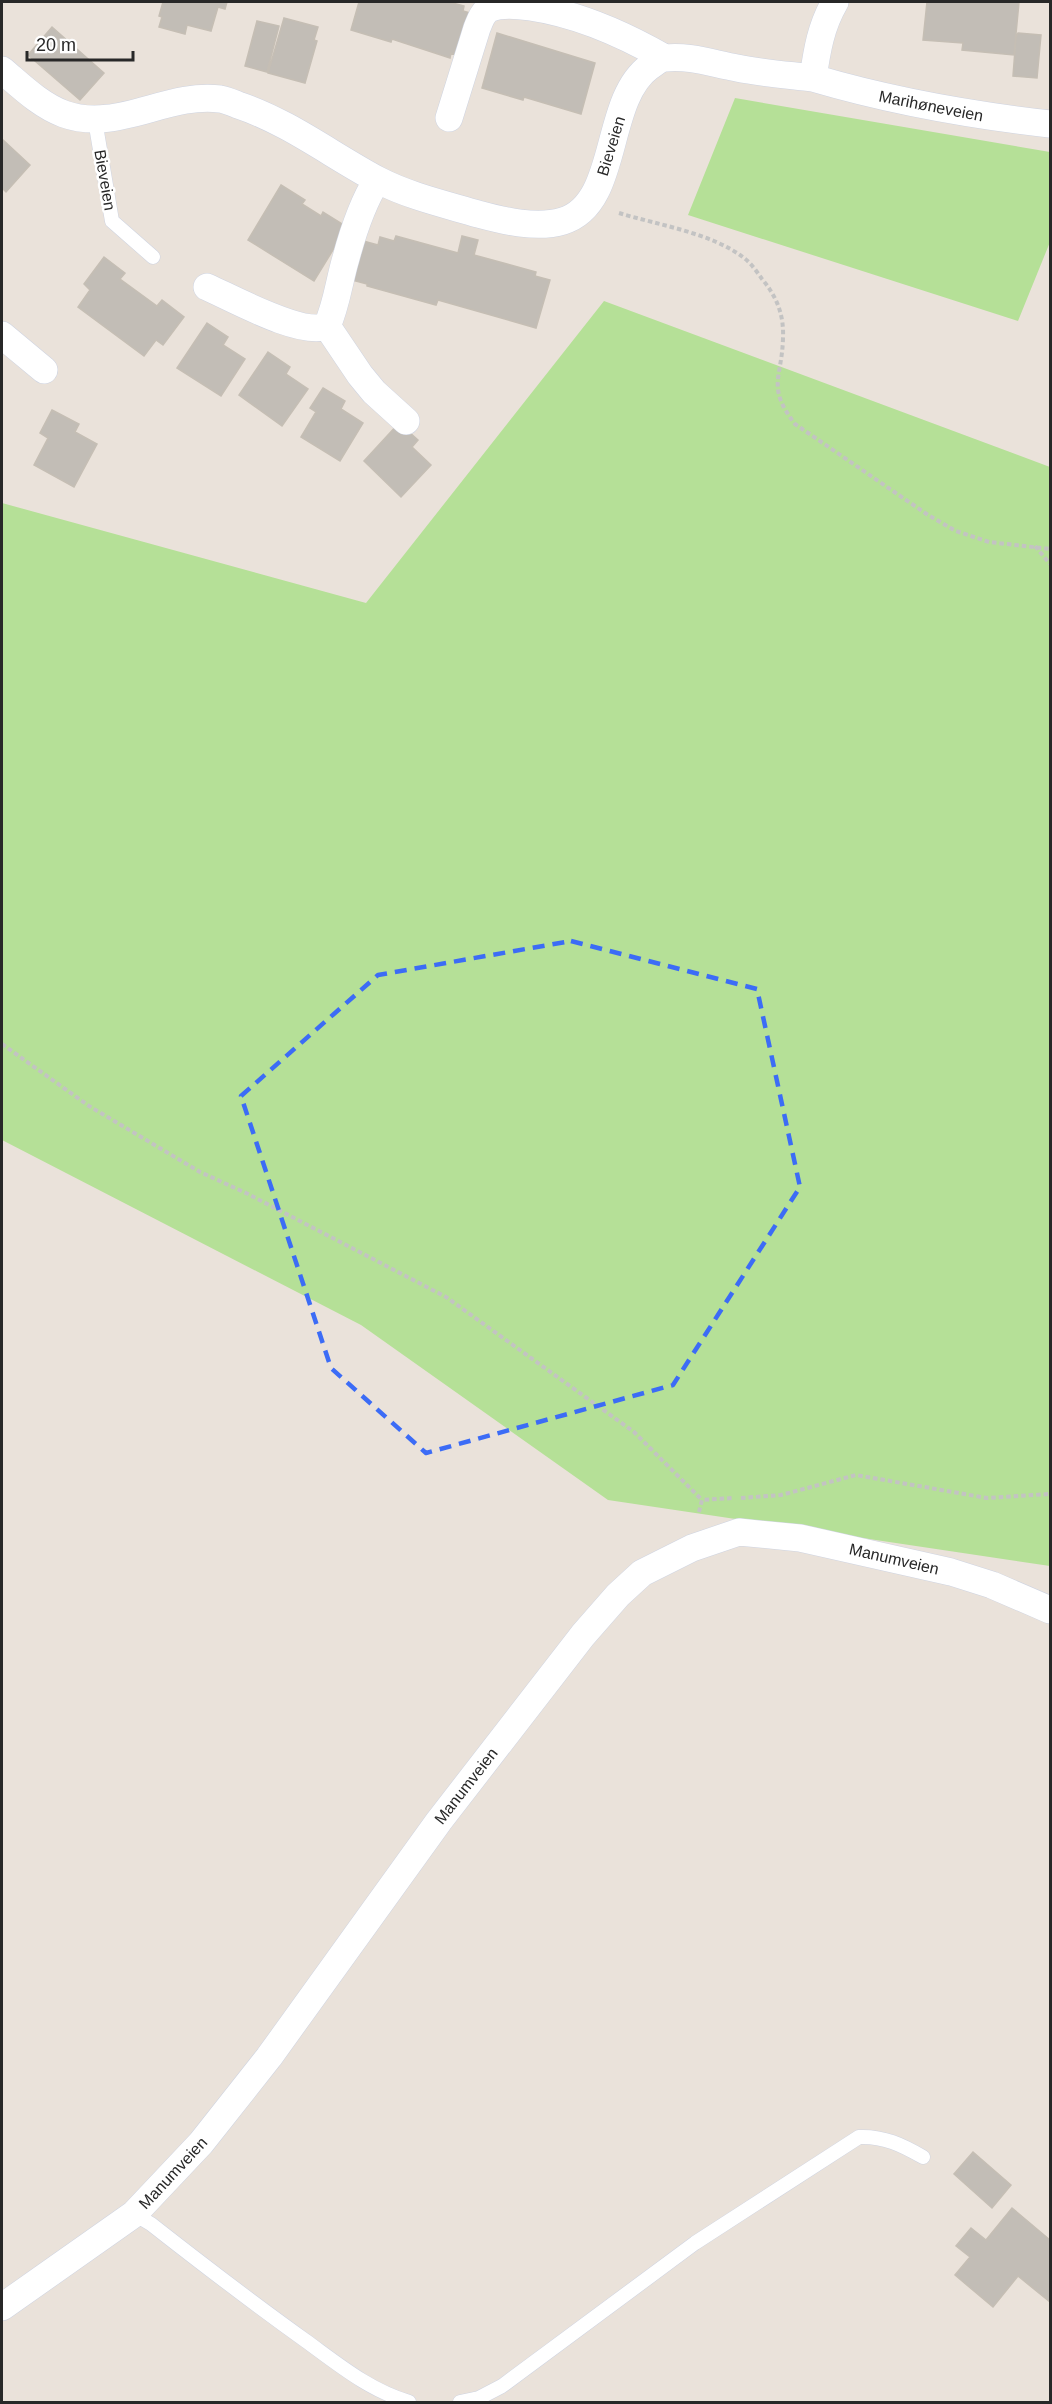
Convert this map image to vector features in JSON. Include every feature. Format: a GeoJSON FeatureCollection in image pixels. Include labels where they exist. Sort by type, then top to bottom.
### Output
{"type":"FeatureCollection","features":[{"type":"Feature","properties":{"kind":"street"},"geometry":{"type":"LineString","coordinates":[[448,118],[477,28],[482,16],[489,9],[510,4],[557,11],[589,20],[663,57],[693,59],[739,69],[813,78],[825,19],[835,2]]}},
{"type":"Feature","properties":{"kind":"street","name":"Bieveien"},"geometry":{"type":"LineString","coordinates":[[2,70],[36,99],[64,114],[95,120],[111,119],[180,101],[220,99],[264,114],[377,180],[409,194],[506,222],[553,224],[577,214],[587,204],[601,182],[627,94],[645,71],[663,57]]}},
{"type":"Feature","properties":{"kind":"street","name":"Marihøneveien"},"geometry":{"type":"LineString","coordinates":[[813,78],[866,93],[976,115],[1050,124]]}},
{"type":"Feature","properties":{"kind":"street"},"geometry":{"type":"LineString","coordinates":[[207,287],[280,320],[309,328],[320,329],[327,326],[336,306],[346,257],[369,192],[377,180]]}},
{"type":"Feature","properties":{"kind":"street"},"geometry":{"type":"LineString","coordinates":[[327,326],[374,392],[406,421]]}},
{"type":"Feature","properties":{"kind":"street"},"geometry":{"type":"LineString","coordinates":[[2,335],[44,370]]}},
{"type":"Feature","properties":{"kind":"street","name":"Manumveien"},"geometry":{"type":"LineString","coordinates":[[2,2307],[134,2214],[201,2143],[269,2058],[438,1821],[583,1635],[618,1595],[642,1573],[692,1548],[739,1532],[800,1538],[951,1572],[992,1585],[1050,1610]]}},
{"type":"Feature","properties":{"kind":"lane","name":"Bieveien"},"geometry":{"type":"LineString","coordinates":[[95,120],[112,221],[153,257]]}},
{"type":"Feature","properties":{"kind":"lane"},"geometry":{"type":"LineString","coordinates":[[460,2403],[479,2398],[502,2386],[695,2243],[859,2138],[871,2137],[897,2142],[923,2157]]}},
{"type":"Feature","properties":{"kind":"lane"},"geometry":{"type":"LineString","coordinates":[[134,2214],[151,2224],[258,2307],[366,2385],[386,2396],[409,2403]]}},
{"type":"Feature","properties":{"kind":"path"},"geometry":{"type":"LineString","coordinates":[[587,204],[719,243],[746,259],[769,287],[781,309],[783,338],[776,384],[783,408],[795,424],[928,515],[956,531],[989,542],[1050,549]]}},
{"type":"Feature","properties":{"kind":"path"},"geometry":{"type":"LineString","coordinates":[[1035,546],[1050,564]]}},
{"type":"Feature","properties":{"kind":"path"},"geometry":{"type":"LineString","coordinates":[[2,1044],[89,1106],[200,1172],[248,1194],[446,1297],[634,1432],[702,1500],[781,1495],[855,1475],[987,1498],[1050,1494]]}},
{"type":"Feature","properties":{"kind":"path"},"geometry":{"type":"LineString","coordinates":[[692,1548],[702,1500]]}},
{"type":"Feature","properties":{"kind":"highlighted area"},"geometry":{"type":"Polygon","coordinates":[[[571,941],[757,989],[800,1187],[673,1385],[426,1453],[331,1368],[241,1096],[378,975],[571,941]]]}},
{"type":"Feature","properties":{"kind":"green space"},"geometry":{"type":"Polygon","coordinates":[[[735,98],[1050,152],[1050,242],[1018,321],[688,215],[735,98]]]}},
{"type":"Feature","properties":{"kind":"green space"},"geometry":{"type":"Polygon","coordinates":[[[604,301],[1050,467],[1050,1566],[608,1500],[361,1325],[2,1140],[2,503],[366,603],[604,301]]]}},
{"type":"Feature","properties":{"kind":"building"},"geometry":{"type":"Polygon","coordinates":[[[163,2],[227,2],[225,9],[218,7],[211,31],[187,25],[185,34],[159,27],[163,2]]]}},
{"type":"Feature","properties":{"kind":"building"},"geometry":{"type":"Polygon","coordinates":[[[359,2],[449,2],[464,6],[463,11],[474,14],[462,57],[451,53],[450,58],[392,39],[391,42],[351,30],[359,2]]]}},
{"type":"Feature","properties":{"kind":"building"},"geometry":{"type":"Polygon","coordinates":[[[927,2],[1019,2],[1014,55],[962,50],[963,43],[923,40],[927,2]]]}},
{"type":"Feature","properties":{"kind":"building"},"geometry":{"type":"Polygon","coordinates":[[[284,18],[318,27],[314,40],[317,41],[305,83],[268,73],[284,18]]]}},
{"type":"Feature","properties":{"kind":"building"},"geometry":{"type":"Polygon","coordinates":[[[257,21],[279,26],[267,72],[245,66],[257,21]]]}},
{"type":"Feature","properties":{"kind":"building"},"geometry":{"type":"Polygon","coordinates":[[[52,27],[104,73],[80,100],[28,55],[52,27]]]}},
{"type":"Feature","properties":{"kind":"building"},"geometry":{"type":"Polygon","coordinates":[[[497,33],[595,63],[581,114],[524,97],[523,100],[482,88],[497,33]]]}},
{"type":"Feature","properties":{"kind":"building"},"geometry":{"type":"Polygon","coordinates":[[[1018,33],[1041,35],[1037,78],[1013,76],[1018,33]]]}},
{"type":"Feature","properties":{"kind":"building"},"geometry":{"type":"Polygon","coordinates":[[[2,139],[30,165],[6,192],[2,188],[2,139]]]}},
{"type":"Feature","properties":{"kind":"building"},"geometry":{"type":"Polygon","coordinates":[[[281,185],[305,200],[302,204],[321,216],[323,212],[347,227],[314,281],[248,240],[281,185]]]}},
{"type":"Feature","properties":{"kind":"building"},"geometry":{"type":"Polygon","coordinates":[[[396,236],[458,253],[462,236],[478,240],[474,255],[536,272],[535,276],[550,280],[536,328],[438,300],[436,305],[352,280],[363,241],[378,245],[380,237],[394,241],[396,236]]]}},
{"type":"Feature","properties":{"kind":"building"},"geometry":{"type":"Polygon","coordinates":[[[104,257],[125,273],[120,279],[157,306],[162,300],[184,317],[163,345],[156,340],[144,356],[78,307],[90,290],[84,284],[104,257]]]}},
{"type":"Feature","properties":{"kind":"building"},"geometry":{"type":"Polygon","coordinates":[[[207,323],[228,337],[223,345],[245,359],[221,396],[177,368],[207,323]]]}},
{"type":"Feature","properties":{"kind":"building"},"geometry":{"type":"Polygon","coordinates":[[[268,352],[290,367],[286,374],[308,389],[282,426],[239,395],[268,352]]]}},
{"type":"Feature","properties":{"kind":"building"},"geometry":{"type":"Polygon","coordinates":[[[323,388],[345,401],[341,409],[363,423],[340,461],[301,437],[316,412],[310,408],[323,388]]]}},
{"type":"Feature","properties":{"kind":"building"},"geometry":{"type":"Polygon","coordinates":[[[52,410],[79,424],[75,432],[97,444],[74,487],[34,465],[48,438],[40,433],[52,410]]]}},
{"type":"Feature","properties":{"kind":"building"},"geometry":{"type":"Polygon","coordinates":[[[399,423],[418,440],[412,447],[431,465],[401,497],[364,461],[399,423]]]}},
{"type":"Feature","properties":{"kind":"building"},"geometry":{"type":"Polygon","coordinates":[[[973,2152],[1011,2185],[992,2208],[954,2174],[973,2152]]]}},
{"type":"Feature","properties":{"kind":"building"},"geometry":{"type":"Polygon","coordinates":[[[1012,2208],[1050,2240],[1050,2302],[1018,2276],[993,2307],[955,2275],[970,2257],[956,2246],[971,2228],[986,2240],[1012,2208]]]}}]}
